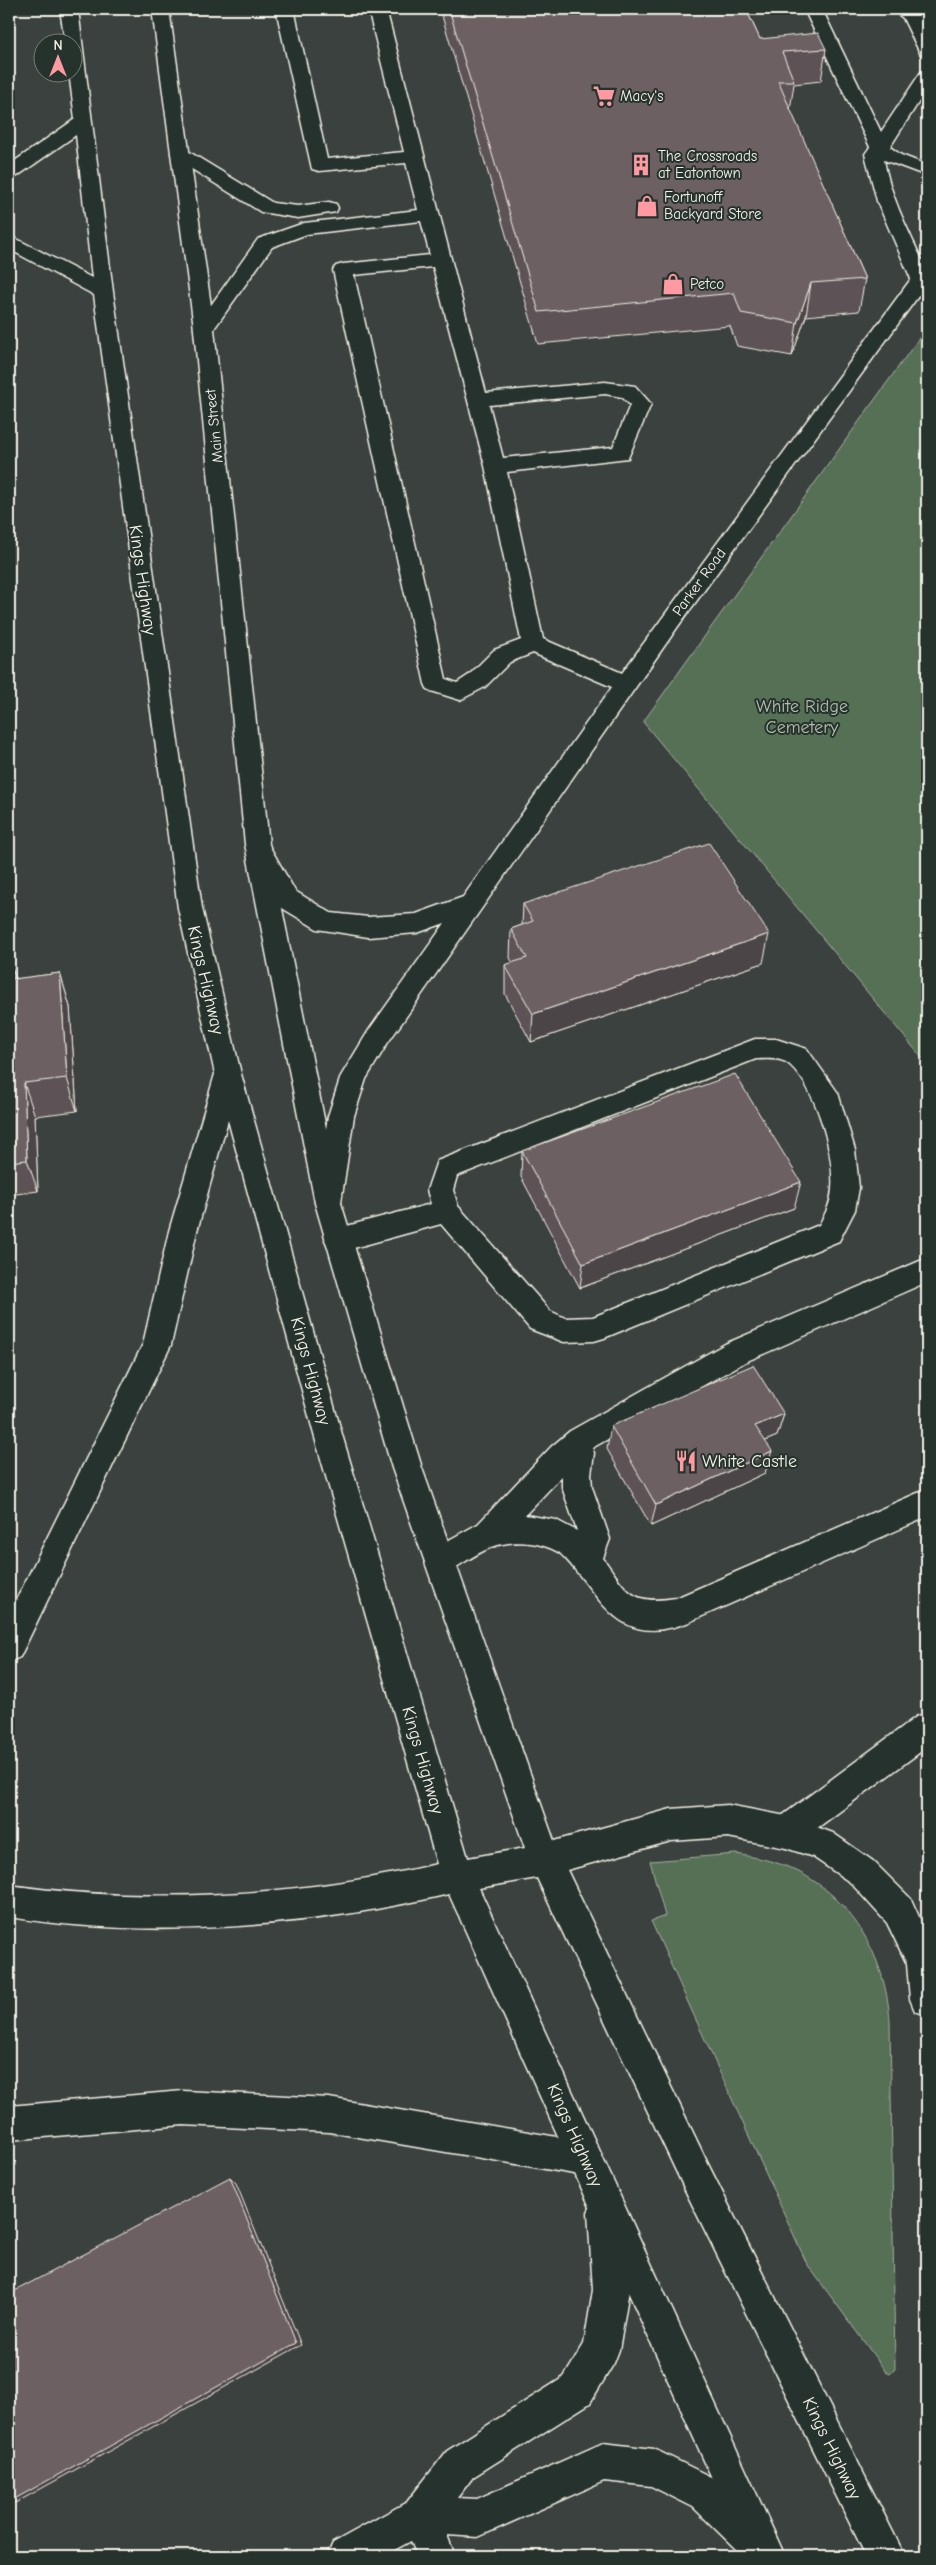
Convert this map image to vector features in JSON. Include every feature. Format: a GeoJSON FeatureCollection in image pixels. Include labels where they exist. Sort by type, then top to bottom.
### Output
{"type":"FeatureCollection","features":[{"type":"Feature","properties":{"kind":"main road"},"geometry":{"type":"LineString","coordinates":[[9,173],[84,121],[69,9]]}},
{"type":"Feature","properties":{"kind":"main road"},"geometry":{"type":"LineString","coordinates":[[285,9],[319,165],[414,157]]}},
{"type":"Feature","properties":{"kind":"main road"},"geometry":{"type":"LineString","coordinates":[[377,9],[495,466],[533,644]]}},
{"type":"Feature","properties":{"kind":"main road"},"geometry":{"type":"LineString","coordinates":[[813,9],[880,148],[895,159],[927,171]]}},
{"type":"Feature","properties":{"kind":"main road"},"geometry":{"type":"LineString","coordinates":[[900,9],[910,15],[927,51]]}},
{"type":"Feature","properties":{"kind":"main road","name":"Main Street"},"geometry":{"type":"LineString","coordinates":[[160,10],[204,329],[257,844]]}},
{"type":"Feature","properties":{"kind":"main road"},"geometry":{"type":"LineString","coordinates":[[924,272],[876,167],[874,154],[880,148],[927,76]]}},
{"type":"Feature","properties":{"kind":"main road","name":"Kings Highway"},"geometry":{"type":"LineString","coordinates":[[84,121],[103,292],[190,908],[228,1074],[329,1438],[457,1876],[765,2553]]}},
{"type":"Feature","properties":{"kind":"main road"},"geometry":{"type":"LineString","coordinates":[[180,154],[268,208],[283,212],[427,206]]}},
{"type":"Feature","properties":{"kind":"main road"},"geometry":{"type":"LineString","coordinates":[[204,329],[265,243],[304,229],[427,206]]}},
{"type":"Feature","properties":{"kind":"main road"},"geometry":{"type":"LineString","coordinates":[[9,241],[103,292]]}},
{"type":"Feature","properties":{"kind":"main road"},"geometry":{"type":"LineString","coordinates":[[442,260],[343,270],[436,684],[460,692],[478,681],[502,656],[533,644],[626,684]]}},
{"type":"Feature","properties":{"kind":"main road","name":"Parker Road"},"geometry":{"type":"LineString","coordinates":[[328,1203],[341,1116],[354,1076],[378,1037],[626,684],[924,272]]}},
{"type":"Feature","properties":{"kind":"main road"},"geometry":{"type":"LineString","coordinates":[[478,400],[605,388],[628,391],[641,404],[621,453],[495,466]]}},
{"type":"Feature","properties":{"kind":"main road"},"geometry":{"type":"LineString","coordinates":[[257,844],[286,898],[326,922],[368,926],[417,922],[473,903]]}},
{"type":"Feature","properties":{"kind":"main road","name":"Kings Highway"},"geometry":{"type":"LineString","coordinates":[[257,844],[328,1203],[407,1468],[545,1860],[697,2178],[886,2556]]}},
{"type":"Feature","properties":{"kind":"main road"},"geometry":{"type":"LineString","coordinates":[[755,1049],[776,1049],[798,1056],[825,1093],[842,1150],[846,1188],[842,1210],[829,1233],[594,1329],[564,1330],[540,1320],[446,1211],[440,1190],[446,1170],[755,1049]]}},
{"type":"Feature","properties":{"kind":"main road"},"geometry":{"type":"LineString","coordinates":[[9,1647],[157,1345],[183,1231],[228,1074]]}},
{"type":"Feature","properties":{"kind":"main road"},"geometry":{"type":"LineString","coordinates":[[339,1240],[446,1211]]}},
{"type":"Feature","properties":{"kind":"main road"},"geometry":{"type":"LineString","coordinates":[[440,1561],[488,1534],[561,1456],[576,1444],[735,1353],[927,1270]]}},
{"type":"Feature","properties":{"kind":"main road"},"geometry":{"type":"LineString","coordinates":[[576,1444],[580,1453],[576,1474],[577,1487],[594,1539],[588,1559]]}},
{"type":"Feature","properties":{"kind":"main road"},"geometry":{"type":"LineString","coordinates":[[488,1534],[526,1529],[555,1533],[588,1559],[618,1603],[638,1614],[656,1615],[678,1612],[927,1503]]}},
{"type":"Feature","properties":{"kind":"main road"},"geometry":{"type":"LineString","coordinates":[[786,1832],[927,1728]]}},
{"type":"Feature","properties":{"kind":"main road"},"geometry":{"type":"LineString","coordinates":[[9,1901],[64,1909],[131,1912],[197,1911],[272,1906],[397,1890],[457,1876],[545,1860],[671,1825],[728,1821],[786,1832],[822,1844],[862,1872],[899,1911],[923,1963],[927,1999]]}},
{"type":"Feature","properties":{"kind":"main road"},"geometry":{"type":"LineString","coordinates":[[9,2123],[183,2108],[329,2115],[586,2159]]}},
{"type":"Feature","properties":{"kind":"main road"},"geometry":{"type":"LineString","coordinates":[[346,2556],[420,2515],[460,2464],[577,2390],[601,2350],[611,2290],[606,2203]]}},
{"type":"Feature","properties":{"kind":"main road"},"geometry":{"type":"LineString","coordinates":[[420,2515],[478,2518],[603,2462],[654,2468],[706,2494],[765,2553]]}},
{"type":"Feature","properties":{"kind":"main road"},"geometry":{"type":"LineString","coordinates":[[420,2515],[436,2556]]}},
{"type":"Feature","properties":{"kind":"green space","name":"White Ridge Cemetery"},"geometry":{"type":"Polygon","coordinates":[[[927,327],[927,1064],[643,722],[927,327]]]}},
{"type":"Feature","properties":{"kind":"green space"},"geometry":{"type":"Polygon","coordinates":[[[736,1854],[788,1867],[810,1878],[830,1893],[861,1929],[881,1973],[890,2021],[895,2369],[890,2374],[886,2372],[807,2264],[651,1921],[665,1916],[650,1861],[736,1854]]]}},
{"type":"Feature","properties":{"kind":"building","name":"The Crossroads at Eatontown"},"geometry":{"type":"Polygon","coordinates":[[[449,9],[746,9],[760,39],[818,33],[826,49],[782,52],[794,81],[778,81],[865,279],[811,283],[797,323],[741,313],[734,293],[539,312],[449,9]]]}},
{"type":"Feature","properties":{"kind":"building"},"geometry":{"type":"Polygon","coordinates":[[[709,843],[769,934],[533,1014],[505,965],[527,958],[511,929],[533,921],[523,904],[709,843]]]}},
{"type":"Feature","properties":{"kind":"building"},"geometry":{"type":"Polygon","coordinates":[[[9,967],[12,967],[13,979],[60,973],[67,1078],[24,1083],[27,1160],[9,1162],[9,967]]]}},
{"type":"Feature","properties":{"kind":"building"},"geometry":{"type":"Polygon","coordinates":[[[735,1074],[801,1182],[583,1264],[522,1151],[735,1074]]]}},
{"type":"Feature","properties":{"kind":"building","name":"White Castle"},"geometry":{"type":"Polygon","coordinates":[[[753,1365],[784,1414],[755,1426],[772,1451],[656,1505],[611,1426],[753,1365]]]}},
{"type":"Feature","properties":{"kind":"building"},"geometry":{"type":"Polygon","coordinates":[[[230,2177],[296,2343],[9,2502],[9,2294],[230,2177]]]}},
{"type":"Feature","properties":{"kind":"place","name":"Macy's"},"geometry":{"type":"Point","coordinates":[604,96]}},
{"type":"Feature","properties":{"kind":"place","name":"The Crossroads at Eatontown"},"geometry":{"type":"Point","coordinates":[641,165]}},
{"type":"Feature","properties":{"kind":"place","name":"Fortunoff Backyard Store"},"geometry":{"type":"Point","coordinates":[647,206]}},
{"type":"Feature","properties":{"kind":"place","name":"Petco"},"geometry":{"type":"Point","coordinates":[673,284]}},
{"type":"Feature","properties":{"kind":"place","name":"White Castle"},"geometry":{"type":"Point","coordinates":[686,1461]}}]}
